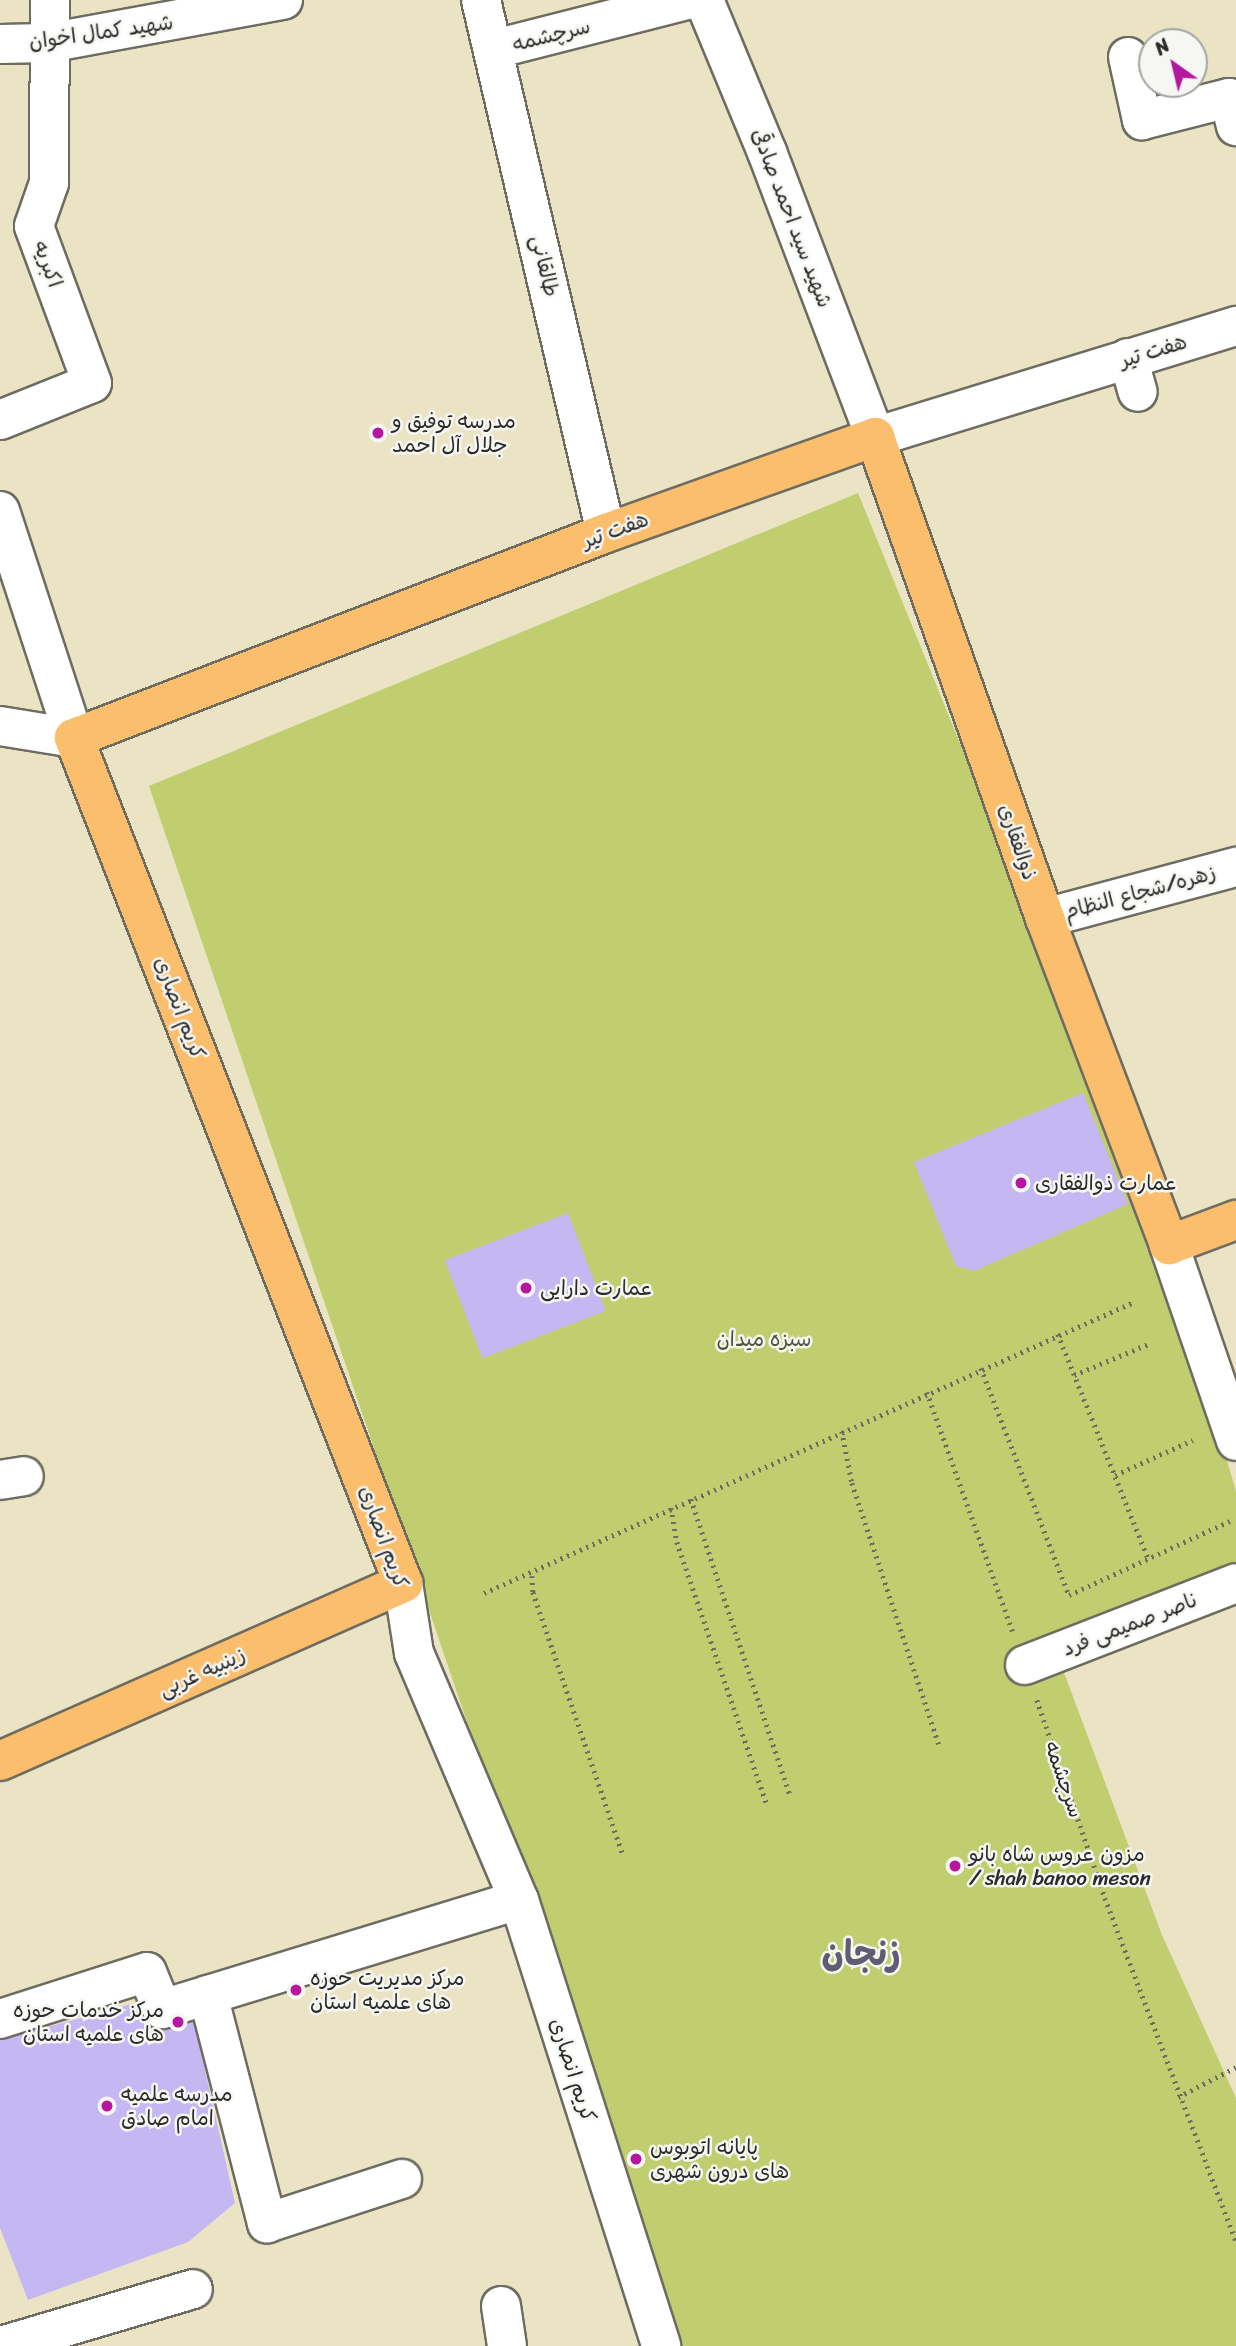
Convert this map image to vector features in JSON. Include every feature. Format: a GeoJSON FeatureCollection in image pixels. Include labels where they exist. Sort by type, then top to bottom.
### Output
{"type":"FeatureCollection","features":[{"type":"Feature","properties":{"kind":"main road","name":"هفت تیر"},"geometry":{"type":"LineString","coordinates":[[77,745],[606,533],[878,444]]}},
{"type":"Feature","properties":{"kind":"main road"},"geometry":{"type":"LineString","coordinates":[[77,745],[878,444]]}},
{"type":"Feature","properties":{"kind":"main road","name":"ذوالفقاری"},"geometry":{"type":"LineString","coordinates":[[878,444],[1045,918],[1169,1245]]}},
{"type":"Feature","properties":{"kind":"main road","name":"کریم انصاری"},"geometry":{"type":"LineString","coordinates":[[77,745],[403,1583]]}},
{"type":"Feature","properties":{"kind":"main road"},"geometry":{"type":"LineString","coordinates":[[1169,1245],[1236,1220]]}},
{"type":"Feature","properties":{"kind":"main road","name":"زینبیه غربی"},"geometry":{"type":"LineString","coordinates":[[0,1760],[403,1583]]}},
{"type":"Feature","properties":{"kind":"street","name":"اکبریه"},"geometry":{"type":"LineString","coordinates":[[0,421],[92,383],[34,226],[49,183],[50,0]]}},
{"type":"Feature","properties":{"kind":"street","name":"شهید کمال اخوان"},"geometry":{"type":"LineString","coordinates":[[0,44],[48,43],[283,0]]}},
{"type":"Feature","properties":{"kind":"street","name":"طالقانی"},"geometry":{"type":"LineString","coordinates":[[481,0],[495,49],[606,533]]}},
{"type":"Feature","properties":{"kind":"street","name":"سرچشمه"},"geometry":{"type":"LineString","coordinates":[[495,49],[687,0]]}},
{"type":"Feature","properties":{"kind":"street","name":"شهید سید احمد صادقی"},"geometry":{"type":"LineString","coordinates":[[704,0],[767,152],[878,444]]}},
{"type":"Feature","properties":{"kind":"street"},"geometry":{"type":"LineString","coordinates":[[1128,57],[1142,120],[1229,97],[1236,126]]}},
{"type":"Feature","properties":{"kind":"street","name":"هفت تیر"},"geometry":{"type":"LineString","coordinates":[[878,444],[1133,375],[1236,326]]}},
{"type":"Feature","properties":{"kind":"street"},"geometry":{"type":"LineString","coordinates":[[0,511],[77,745]]}},
{"type":"Feature","properties":{"kind":"street"},"geometry":{"type":"LineString","coordinates":[[0,726],[77,745]]}},
{"type":"Feature","properties":{"kind":"street","name":"زهره/شجاع النظام"},"geometry":{"type":"LineString","coordinates":[[1045,918],[1236,867]]}},
{"type":"Feature","properties":{"kind":"street"},"geometry":{"type":"LineString","coordinates":[[1169,1245],[1236,1441]]}},
{"type":"Feature","properties":{"kind":"street","name":"کریم انصاری"},"geometry":{"type":"LineString","coordinates":[[403,1583],[414,1653],[519,1900],[661,2346]]}},
{"type":"Feature","properties":{"kind":"street","name":"ناصر صمیمی فرد"},"geometry":{"type":"LineString","coordinates":[[1025,1665],[1236,1583]]}},
{"type":"Feature","properties":{"kind":"street"},"geometry":{"type":"LineString","coordinates":[[0,2019],[147,1972],[162,2009],[519,1900]]}},
{"type":"Feature","properties":{"kind":"street"},"geometry":{"type":"LineString","coordinates":[[208,1995],[267,2223],[402,2179]]}},
{"type":"Feature","properties":{"kind":"street"},"geometry":{"type":"LineString","coordinates":[[1,2346],[193,2289]]}},
{"type":"Feature","properties":{"kind":"street"},"geometry":{"type":"LineString","coordinates":[[501,2306],[507,2346]]}},
{"type":"Feature","properties":{"kind":"path"},"geometry":{"type":"LineString","coordinates":[[484,1593],[981,1368],[1134,1302]]}},
{"type":"Feature","properties":{"kind":"path"},"geometry":{"type":"LineString","coordinates":[[1058,1334],[1148,1558]]}},
{"type":"Feature","properties":{"kind":"path"},"geometry":{"type":"LineString","coordinates":[[1074,1375],[1151,1343]]}},
{"type":"Feature","properties":{"kind":"path"},"geometry":{"type":"LineString","coordinates":[[981,1368],[1069,1595],[1232,1520]]}},
{"type":"Feature","properties":{"kind":"path","name":"سرچشمه"},"geometry":{"type":"LineString","coordinates":[[928,1392],[1178,2097],[1236,2241]]}},
{"type":"Feature","properties":{"kind":"path"},"geometry":{"type":"LineString","coordinates":[[842,1431],[852,1483],[939,1744]]}},
{"type":"Feature","properties":{"kind":"path"},"geometry":{"type":"LineString","coordinates":[[1115,1475],[1193,1440]]}},
{"type":"Feature","properties":{"kind":"path"},"geometry":{"type":"LineString","coordinates":[[691,1499],[790,1795]]}},
{"type":"Feature","properties":{"kind":"path"},"geometry":{"type":"LineString","coordinates":[[671,1508],[677,1542],[767,1805]]}},
{"type":"Feature","properties":{"kind":"path"},"geometry":{"type":"LineString","coordinates":[[532,1576],[533,1592],[623,1855]]}},
{"type":"Feature","properties":{"kind":"path"},"geometry":{"type":"LineString","coordinates":[[1178,2097],[1236,2067]]}},
{"type":"Feature","properties":{"kind":"green space","name":"سبزه میدان"},"geometry":{"type":"Polygon","coordinates":[[[858,493],[1160,1234],[1236,1491],[1236,1564],[1050,1635],[1162,1935],[1236,2098],[1236,2346],[679,2346],[149,786],[858,493]]]}},
{"type":"Feature","properties":{"kind":"building","name":"عمارت ذوالفقاری"},"geometry":{"type":"Polygon","coordinates":[[[1083,1093],[1128,1204],[974,1271],[956,1266],[914,1162],[1083,1093]]]}},
{"type":"Feature","properties":{"kind":"building","name":"عمارت دارایی"},"geometry":{"type":"Polygon","coordinates":[[[568,1213],[606,1311],[482,1358],[445,1260],[568,1213]]]}},
{"type":"Feature","properties":{"kind":"building","name":"مدرسه علمیه امام صادق"},"geometry":{"type":"Polygon","coordinates":[[[135,2003],[148,2033],[193,2017],[235,2203],[188,2242],[28,2300],[0,2228],[0,2040],[135,2003]]]}},
{"type":"Feature","properties":{"kind":"place","name":"مدرسه توفیق و جلال آل احمد"},"geometry":{"type":"Point","coordinates":[378,433]}},
{"type":"Feature","properties":{"kind":"place","name":"عمارت ذوالفقاری"},"geometry":{"type":"Point","coordinates":[1021,1183]}},
{"type":"Feature","properties":{"kind":"place","name":"عمارت دارایی"},"geometry":{"type":"Point","coordinates":[526,1288]}},
{"type":"Feature","properties":{"kind":"place","name":"مزون عروس شاه بانو / shah banoo meson"},"geometry":{"type":"Point","coordinates":[955,1866]}},
{"type":"Feature","properties":{"kind":"place","name":"مرکز مدیریت حوزه های علمیه استان"},"geometry":{"type":"Point","coordinates":[296,1990]}},
{"type":"Feature","properties":{"kind":"place","name":"مرکز خدمات حوزه های علمیه استان"},"geometry":{"type":"Point","coordinates":[178,2022]}},
{"type":"Feature","properties":{"kind":"place","name":"مدرسه علمیه امام صادق"},"geometry":{"type":"Point","coordinates":[107,2106]}},
{"type":"Feature","properties":{"kind":"place","name":"پایانه اتوبوس های درون شهری"},"geometry":{"type":"Point","coordinates":[636,2159]}},
{"type":"Feature","properties":{"kind":"district","name":"زنجان"},"geometry":{"type":"Point","coordinates":[861,1953]}}]}
